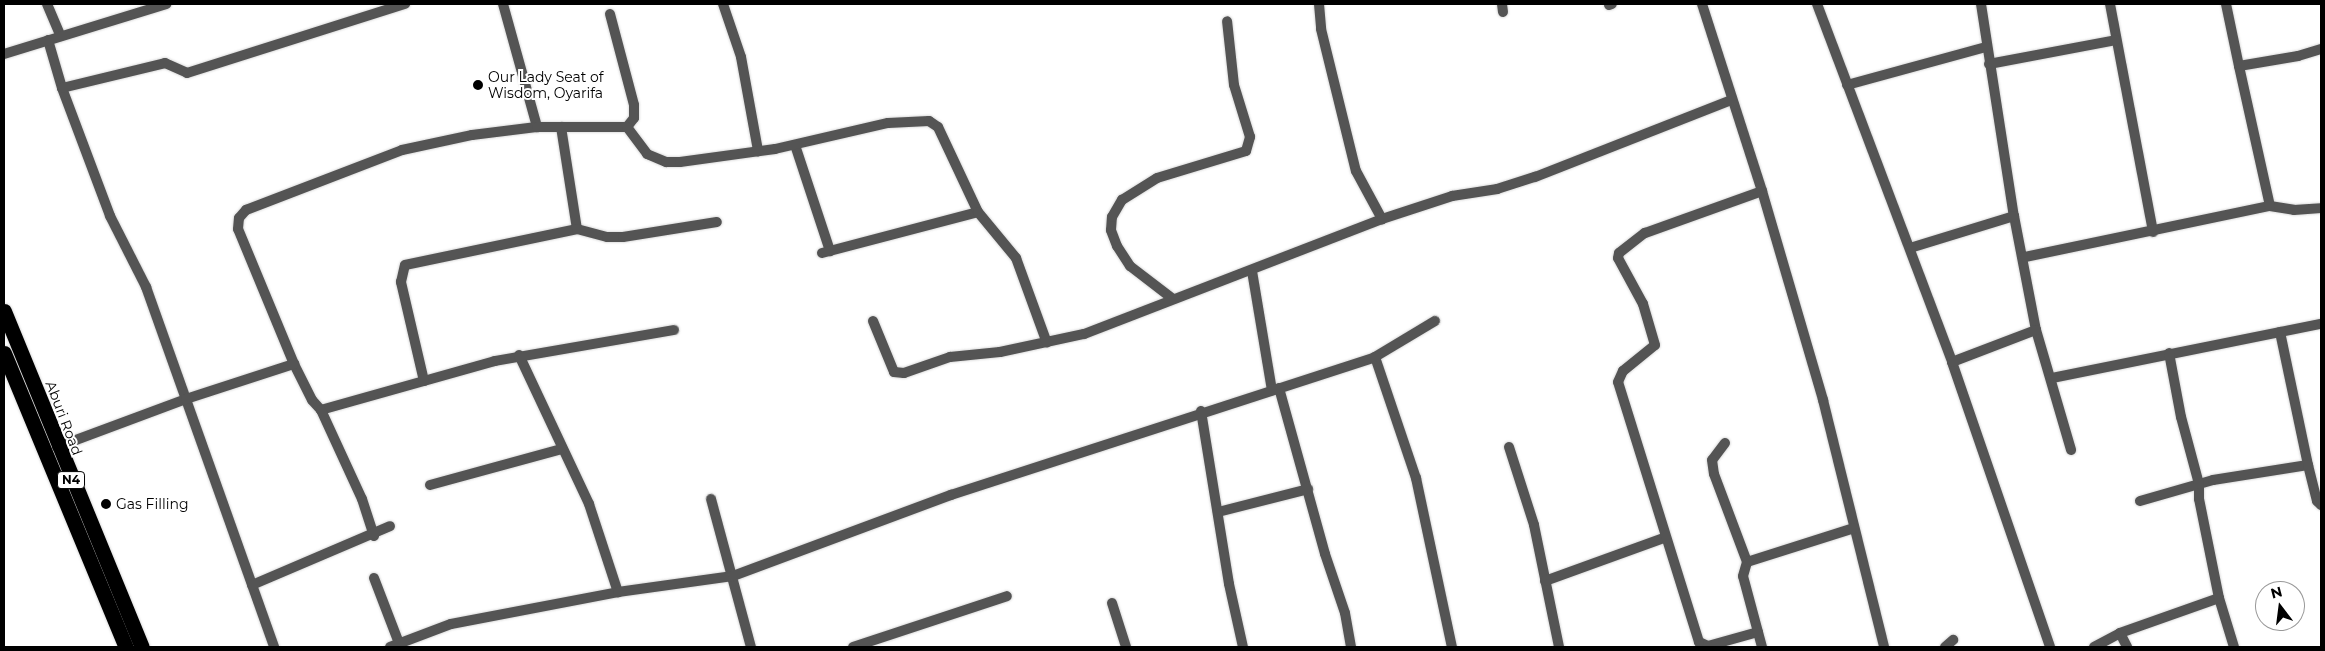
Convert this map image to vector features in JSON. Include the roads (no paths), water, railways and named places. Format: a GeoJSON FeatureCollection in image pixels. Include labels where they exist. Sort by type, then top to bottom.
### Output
{"type":"FeatureCollection","features":[{"type":"Feature","properties":{"kind":"highway","name":"Aburi Road"},"geometry":{"type":"LineString","coordinates":[[4,311],[57,447],[142,647]]}},
{"type":"Feature","properties":{"kind":"highway","name":"N4"},"geometry":{"type":"LineString","coordinates":[[4,353],[126,647]]}},
{"type":"Feature","properties":{"kind":"street"},"geometry":{"type":"LineString","coordinates":[[47,4],[60,35]]}},
{"type":"Feature","properties":{"kind":"street"},"geometry":{"type":"LineString","coordinates":[[4,54],[60,35],[167,4]]}},
{"type":"Feature","properties":{"kind":"street"},"geometry":{"type":"LineString","coordinates":[[62,88],[165,63],[187,73],[405,4]]}},
{"type":"Feature","properties":{"kind":"street"},"geometry":{"type":"LineString","coordinates":[[503,4],[536,127]]}},
{"type":"Feature","properties":{"kind":"street"},"geometry":{"type":"LineString","coordinates":[[723,4],[741,57],[758,151]]}},
{"type":"Feature","properties":{"kind":"street"},"geometry":{"type":"LineString","coordinates":[[1319,4],[1320,29],[1356,171],[1382,219]]}},
{"type":"Feature","properties":{"kind":"street"},"geometry":{"type":"LineString","coordinates":[[1702,4],[1731,100],[1762,192],[1823,400],[1884,647]]}},
{"type":"Feature","properties":{"kind":"street"},"geometry":{"type":"LineString","coordinates":[[1817,4],[1952,362],[2050,647]]}},
{"type":"Feature","properties":{"kind":"street"},"geometry":{"type":"LineString","coordinates":[[1981,4],[1986,47],[2014,216],[2024,257],[2036,330],[2052,378],[2071,450]]}},
{"type":"Feature","properties":{"kind":"street"},"geometry":{"type":"LineString","coordinates":[[2110,4],[2152,232]]}},
{"type":"Feature","properties":{"kind":"street"},"geometry":{"type":"LineString","coordinates":[[2226,4],[2270,206]]}},
{"type":"Feature","properties":{"kind":"street"},"geometry":{"type":"LineString","coordinates":[[610,14],[634,105],[634,118],[627,127]]}},
{"type":"Feature","properties":{"kind":"street"},"geometry":{"type":"LineString","coordinates":[[1173,299],[1130,266],[1117,246],[1110,230],[1112,217],[1122,200],[1157,178],[1246,152],[1250,137],[1234,86],[1227,22]]}},
{"type":"Feature","properties":{"kind":"street"},"geometry":{"type":"LineString","coordinates":[[48,40],[62,88],[110,216],[146,287],[274,647]]}},
{"type":"Feature","properties":{"kind":"street"},"geometry":{"type":"LineString","coordinates":[[1989,64],[2116,40]]}},
{"type":"Feature","properties":{"kind":"street"},"geometry":{"type":"LineString","coordinates":[[1847,85],[1986,47]]}},
{"type":"Feature","properties":{"kind":"street"},"geometry":{"type":"LineString","coordinates":[[2239,66],[2298,56],[2321,49]]}},
{"type":"Feature","properties":{"kind":"street"},"geometry":{"type":"LineString","coordinates":[[873,321],[894,372],[904,373],[950,356],[1000,352],[1084,334],[1173,299],[1252,271],[1382,219],[1452,196],[1496,189],[1535,177],[1731,100]]}},
{"type":"Feature","properties":{"kind":"street"},"geometry":{"type":"LineString","coordinates":[[627,127],[647,154],[666,162],[795,145],[888,123],[929,121],[938,127],[978,212],[1016,258],[1047,343]]}},
{"type":"Feature","properties":{"kind":"street"},"geometry":{"type":"LineString","coordinates":[[374,536],[362,499],[321,410],[312,400],[294,364],[238,229],[239,218],[246,210],[425,143],[536,127],[627,127]]}},
{"type":"Feature","properties":{"kind":"street"},"geometry":{"type":"LineString","coordinates":[[561,127],[577,229]]}},
{"type":"Feature","properties":{"kind":"street"},"geometry":{"type":"LineString","coordinates":[[795,145],[826,252],[978,212]]}},
{"type":"Feature","properties":{"kind":"street"},"geometry":{"type":"LineString","coordinates":[[1758,632],[1708,646],[1701,646],[1664,538],[1618,382],[1623,371],[1655,345],[1643,304],[1634,292],[1626,269],[1618,258],[1619,253],[1645,233],[1762,192]]}},
{"type":"Feature","properties":{"kind":"street"},"geometry":{"type":"LineString","coordinates":[[2024,257],[2152,232],[2270,206],[2294,210],[2321,208]]}},
{"type":"Feature","properties":{"kind":"street"},"geometry":{"type":"LineString","coordinates":[[1910,248],[2014,216]]}},
{"type":"Feature","properties":{"kind":"street"},"geometry":{"type":"LineString","coordinates":[[424,381],[401,282],[405,265],[577,229],[607,237],[623,237],[717,222]]}},
{"type":"Feature","properties":{"kind":"street"},"geometry":{"type":"LineString","coordinates":[[1252,271],[1276,389],[1345,613],[1351,647]]}},
{"type":"Feature","properties":{"kind":"street"},"geometry":{"type":"LineString","coordinates":[[374,578],[394,646],[451,624],[618,592],[733,576],[952,495],[1201,411],[1375,357],[1435,321]]}},
{"type":"Feature","properties":{"kind":"street"},"geometry":{"type":"LineString","coordinates":[[2052,378],[2321,324]]}},
{"type":"Feature","properties":{"kind":"street"},"geometry":{"type":"LineString","coordinates":[[321,410],[519,355],[674,330]]}},
{"type":"Feature","properties":{"kind":"street"},"geometry":{"type":"LineString","coordinates":[[1952,362],[2036,330]]}},
{"type":"Feature","properties":{"kind":"street"},"geometry":{"type":"LineString","coordinates":[[2280,332],[2308,465],[2317,501],[2321,505]]}},
{"type":"Feature","properties":{"kind":"street"},"geometry":{"type":"LineString","coordinates":[[2169,353],[2181,417],[2200,484],[2199,499],[2219,598],[2234,647]]}},
{"type":"Feature","properties":{"kind":"street"},"geometry":{"type":"LineString","coordinates":[[519,355],[588,504],[618,592]]}},
{"type":"Feature","properties":{"kind":"street"},"geometry":{"type":"LineString","coordinates":[[1375,357],[1416,478],[1452,647]]}},
{"type":"Feature","properties":{"kind":"street"},"geometry":{"type":"LineString","coordinates":[[57,447],[186,399],[294,364]]}},
{"type":"Feature","properties":{"kind":"street"},"geometry":{"type":"LineString","coordinates":[[1201,411],[1240,647]]}},
{"type":"Feature","properties":{"kind":"street"},"geometry":{"type":"LineString","coordinates":[[1725,443],[1712,460],[1714,474],[1747,562]]}},
{"type":"Feature","properties":{"kind":"street"},"geometry":{"type":"LineString","coordinates":[[1509,447],[1534,525],[1559,647]]}},
{"type":"Feature","properties":{"kind":"street"},"geometry":{"type":"LineString","coordinates":[[430,485],[562,449]]}},
{"type":"Feature","properties":{"kind":"street"},"geometry":{"type":"LineString","coordinates":[[2140,501],[2200,484],[2308,465]]}},
{"type":"Feature","properties":{"kind":"street"},"geometry":{"type":"LineString","coordinates":[[1218,512],[1308,489]]}},
{"type":"Feature","properties":{"kind":"street"},"geometry":{"type":"LineString","coordinates":[[711,499],[751,647]]}},
{"type":"Feature","properties":{"kind":"street"},"geometry":{"type":"LineString","coordinates":[[252,585],[374,536],[390,526]]}},
{"type":"Feature","properties":{"kind":"street"},"geometry":{"type":"LineString","coordinates":[[1762,647],[1744,576],[1743,568],[1747,562],[1854,528]]}},
{"type":"Feature","properties":{"kind":"street"},"geometry":{"type":"LineString","coordinates":[[1545,580],[1664,538]]}},
{"type":"Feature","properties":{"kind":"street"},"geometry":{"type":"LineString","coordinates":[[853,647],[1007,596]]}},
{"type":"Feature","properties":{"kind":"street"},"geometry":{"type":"LineString","coordinates":[[2094,647],[2120,633],[2219,598]]}},
{"type":"Feature","properties":{"kind":"street"},"geometry":{"type":"LineString","coordinates":[[1112,603],[1126,647]]}},
{"type":"Feature","properties":{"kind":"street"},"geometry":{"type":"LineString","coordinates":[[2120,633],[2127,647]]}},
{"type":"Feature","properties":{"kind":"place","name":"Our Lady Seat of Wisdom, Oyarifa"},"geometry":{"type":"Point","coordinates":[478,85]}},
{"type":"Feature","properties":{"kind":"place","name":"Gas Filling"},"geometry":{"type":"Point","coordinates":[106,504]}}]}
